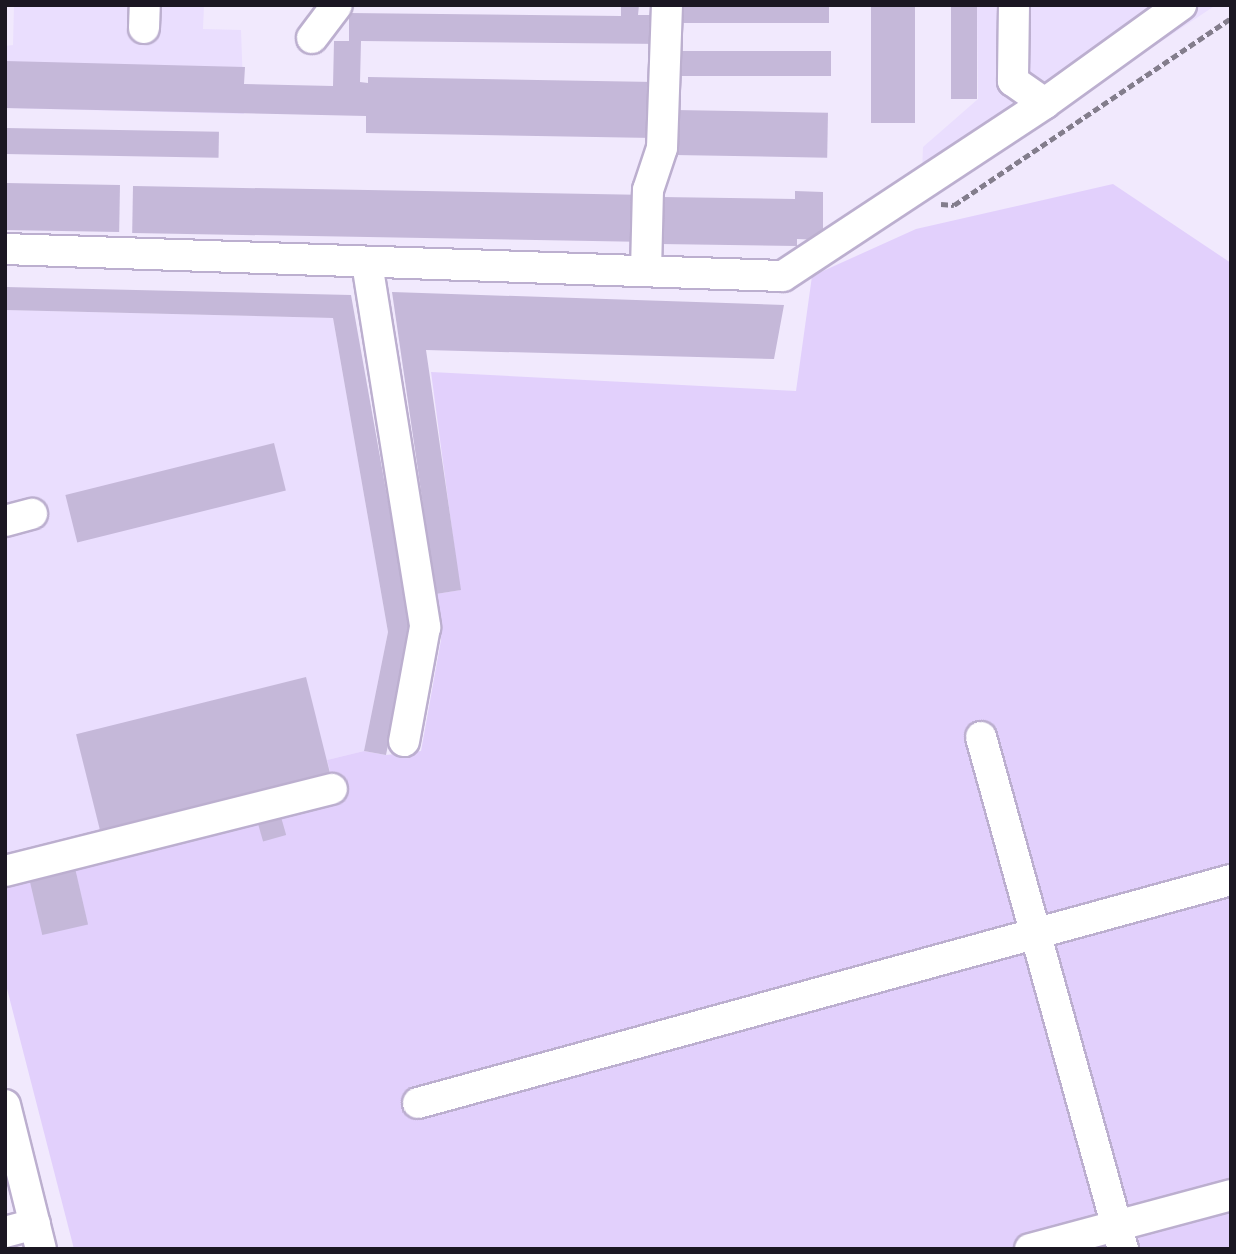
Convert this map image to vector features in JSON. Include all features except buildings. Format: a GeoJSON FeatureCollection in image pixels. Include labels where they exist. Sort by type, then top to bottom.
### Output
{"type":"FeatureCollection","features":[{"type":"Feature","properties":{"kind":"street"},"geometry":{"type":"LineString","coordinates":[[312,38],[337,5]]}},
{"type":"Feature","properties":{"kind":"street"},"geometry":{"type":"LineString","coordinates":[[646,271],[648,190],[662,148],[667,5]]}},
{"type":"Feature","properties":{"kind":"street"},"geometry":{"type":"LineString","coordinates":[[1014,5],[1013,81],[1045,103]]}},
{"type":"Feature","properties":{"kind":"street"},"geometry":{"type":"LineString","coordinates":[[5,249],[783,275],[1045,103],[1181,5]]}},
{"type":"Feature","properties":{"kind":"street"},"geometry":{"type":"LineString","coordinates":[[367,262],[425,627],[404,741]]}},
{"type":"Feature","properties":{"kind":"street"},"geometry":{"type":"LineString","coordinates":[[981,737],[1120,1237]]}},
{"type":"Feature","properties":{"kind":"street"},"geometry":{"type":"LineString","coordinates":[[5,871],[332,789]]}},
{"type":"Feature","properties":{"kind":"street"},"geometry":{"type":"LineString","coordinates":[[418,1103],[1231,880]]}},
{"type":"Feature","properties":{"kind":"street"},"geometry":{"type":"LineString","coordinates":[[5,1105],[38,1237],[5,1232]]}},
{"type":"Feature","properties":{"kind":"street"},"geometry":{"type":"LineString","coordinates":[[1030,1249],[1120,1237],[1231,1195]]}},
{"type":"Feature","properties":{"kind":"path"},"geometry":{"type":"LineString","coordinates":[[902,199],[954,205],[1231,18]]}},
{"type":"Feature","properties":{"kind":"shaded area"},"geometry":{"type":"Polygon","coordinates":[[[14,5],[204,5],[203,29],[241,30],[244,114],[5,108],[5,46],[13,45],[14,5]]]}},
{"type":"Feature","properties":{"kind":"shaded area"},"geometry":{"type":"Polygon","coordinates":[[[977,5],[1216,5],[934,193],[922,172],[923,147],[978,99],[977,5]]]}},
{"type":"Feature","properties":{"kind":"shaded area"},"geometry":{"type":"Polygon","coordinates":[[[1113,184],[1231,263],[1231,1249],[74,1249],[5,981],[5,866],[333,783],[327,760],[364,751],[386,755],[421,751],[441,640],[436,594],[460,590],[431,372],[796,391],[812,276],[916,229],[1113,184]]]}},
{"type":"Feature","properties":{"kind":"shaded area"},"geometry":{"type":"Polygon","coordinates":[[[5,310],[333,318],[388,632],[364,751],[327,760],[333,783],[5,866],[5,310]]]}}]}
